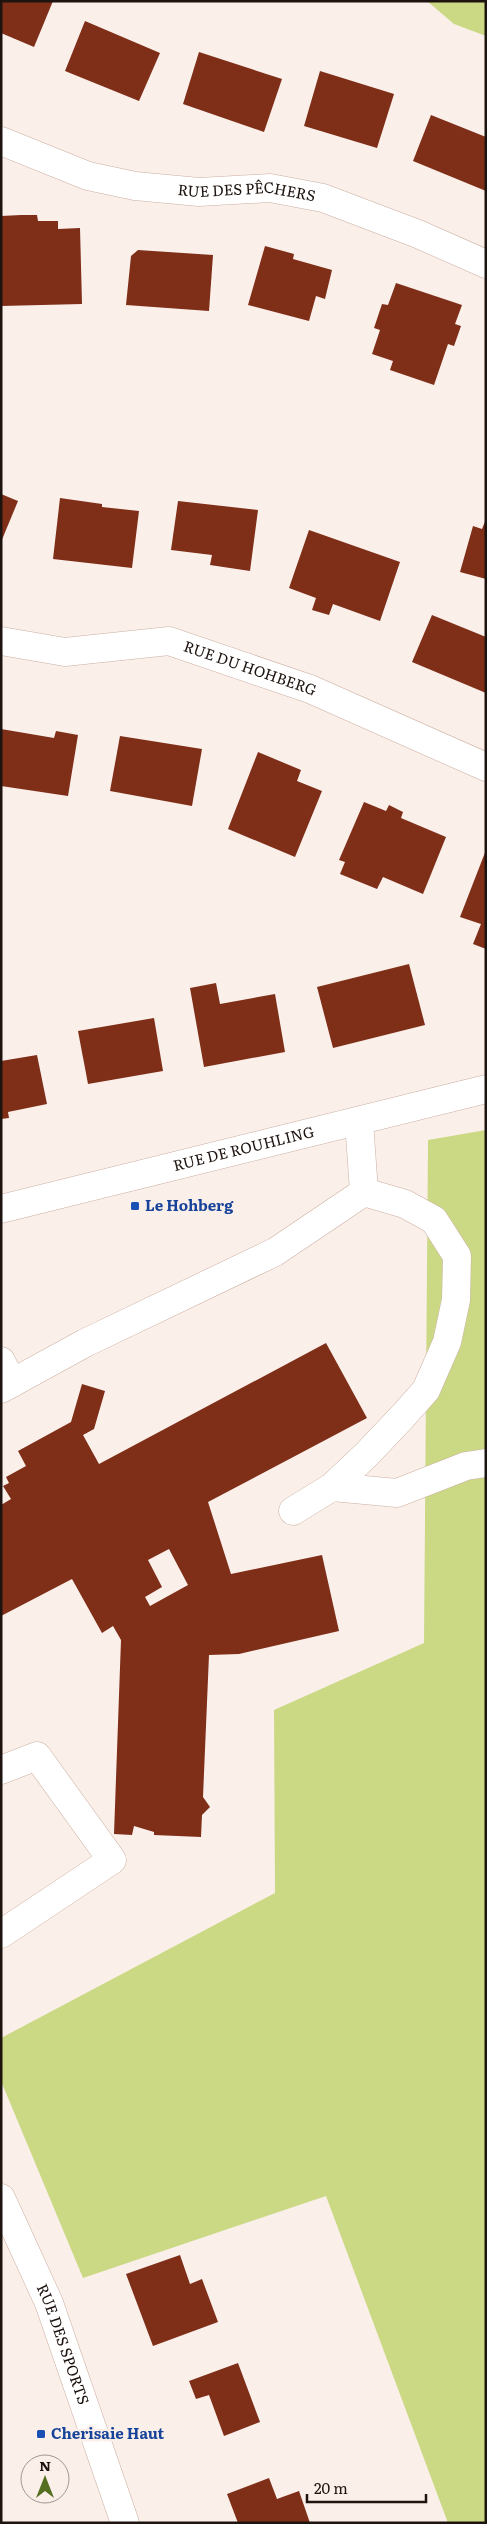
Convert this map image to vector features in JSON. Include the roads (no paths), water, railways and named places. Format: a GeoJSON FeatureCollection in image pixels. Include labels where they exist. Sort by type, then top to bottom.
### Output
{"type":"FeatureCollection","features":[{"type":"Feature","properties":{"kind":"street","name":"RUE DES PÊCHERS"},"geometry":{"type":"LineString","coordinates":[[1,141],[88,176],[135,186],[200,192],[270,188],[322,198],[418,234],[486,264]]}},
{"type":"Feature","properties":{"kind":"street","name":"RUE DU HOHBERG"},"geometry":{"type":"LineString","coordinates":[[1,641],[65,652],[169,641],[310,689],[486,767]]}},
{"type":"Feature","properties":{"kind":"street","name":"RUE DE ROUHLING"},"geometry":{"type":"LineString","coordinates":[[1,1209],[486,1089]]}},
{"type":"Feature","properties":{"kind":"street"},"geometry":{"type":"LineString","coordinates":[[359,1121],[364,1192]]}},
{"type":"Feature","properties":{"kind":"street"},"geometry":{"type":"LineString","coordinates":[[5,1378],[84,1343],[275,1252],[364,1192]]}},
{"type":"Feature","properties":{"kind":"street"},"geometry":{"type":"LineString","coordinates":[[293,1511],[332,1487],[368,1454],[426,1390],[447,1342],[456,1300],[457,1256],[434,1220],[405,1204],[364,1192]]}},
{"type":"Feature","properties":{"kind":"street"},"geometry":{"type":"LineString","coordinates":[[332,1487],[397,1493],[466,1466],[486,1463]]}},
{"type":"Feature","properties":{"kind":"street"},"geometry":{"type":"LineString","coordinates":[[1,1770],[37,1756],[112,1860],[1,1934]]}},
{"type":"Feature","properties":{"kind":"street","name":"RUE DES SPORTS"},"geometry":{"type":"LineString","coordinates":[[1,2198],[49,2303],[125,2523]]}},
{"type":"Feature","properties":{"kind":"place","name":"Le Hohberg"},"geometry":{"type":"Point","coordinates":[135,1206]}},
{"type":"Feature","properties":{"kind":"place","name":"Cherisaie Haut"},"geometry":{"type":"Point","coordinates":[41,2434]}}]}
